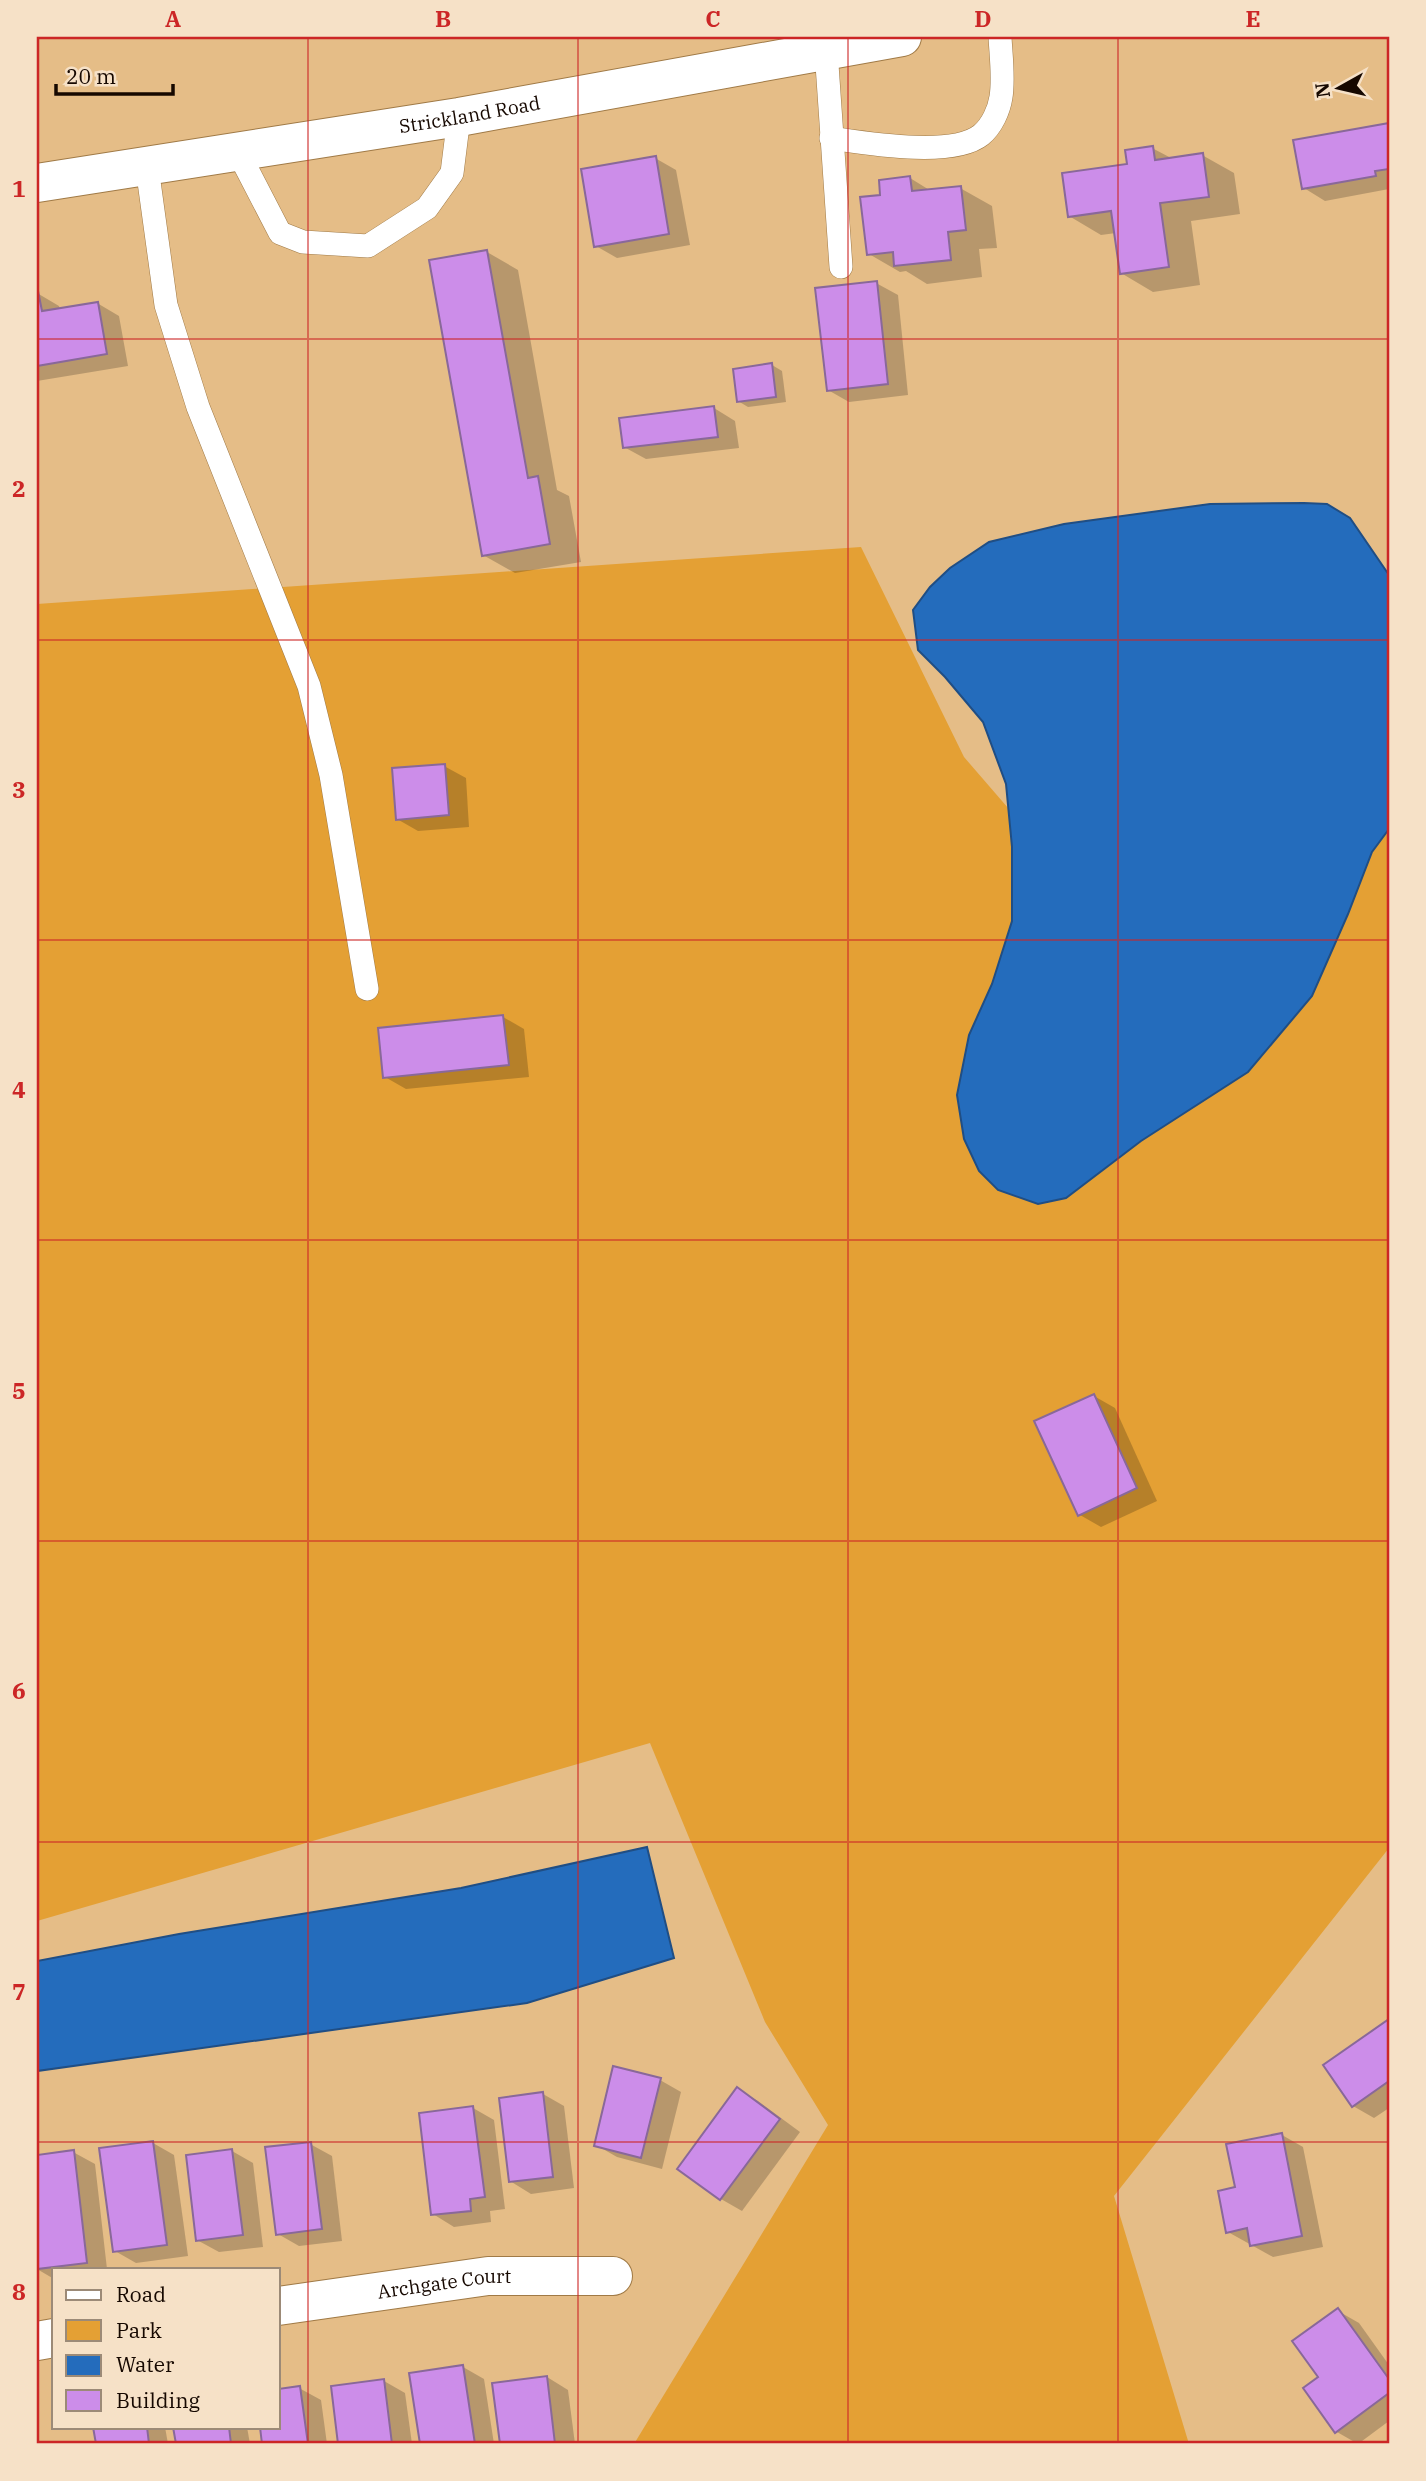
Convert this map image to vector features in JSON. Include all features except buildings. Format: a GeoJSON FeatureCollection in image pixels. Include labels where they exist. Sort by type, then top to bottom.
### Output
{"type":"FeatureCollection","features":[{"type":"Feature","properties":{"kind":"street","name":"Strickland Road"},"geometry":{"type":"LineString","coordinates":[[37,183],[459,117],[902,37]]}},
{"type":"Feature","properties":{"kind":"street","name":"Archgate Court"},"geometry":{"type":"LineString","coordinates":[[280,2306],[488,2276],[613,2276]]}},
{"type":"Feature","properties":{"kind":"lane"},"geometry":{"type":"LineString","coordinates":[[831,138],[885,146],[917,147],[956,145],[980,136],[993,120],[1001,96],[1000,37]]}},
{"type":"Feature","properties":{"kind":"lane"},"geometry":{"type":"LineString","coordinates":[[826,50],[841,267]]}},
{"type":"Feature","properties":{"kind":"lane"},"geometry":{"type":"LineString","coordinates":[[238,152],[280,233],[303,242],[368,246],[428,208],[452,173],[459,117]]}},
{"type":"Feature","properties":{"kind":"lane"},"geometry":{"type":"LineString","coordinates":[[148,167],[166,305],[198,407],[309,686],[331,775],[367,989]]}},
{"type":"Feature","properties":{"kind":"green space"},"geometry":{"type":"Polygon","coordinates":[[[861,547],[964,757],[1096,910],[1389,823],[1389,1848],[1114,2196],[1189,2444],[634,2444],[828,2125],[765,2022],[650,1743],[37,1921],[37,604],[861,547]]]}},
{"type":"Feature","properties":{"kind":"water"},"geometry":{"type":"Polygon","coordinates":[[[1210,504],[1327,504],[1350,518],[1389,575],[1389,829],[1372,852],[1312,996],[1248,1072],[1141,1141],[1066,1198],[1038,1204],[998,1190],[979,1171],[964,1139],[957,1095],[969,1035],[992,984],[1012,921],[1012,847],[1006,784],[983,722],[918,650],[913,610],[930,587],[950,568],[989,542],[1064,524],[1210,504]]]}},
{"type":"Feature","properties":{"kind":"water"},"geometry":{"type":"Polygon","coordinates":[[[647,1847],[674,1958],[527,2003],[37,2071],[37,1961],[179,1934],[461,1888],[647,1847]]]}}]}
